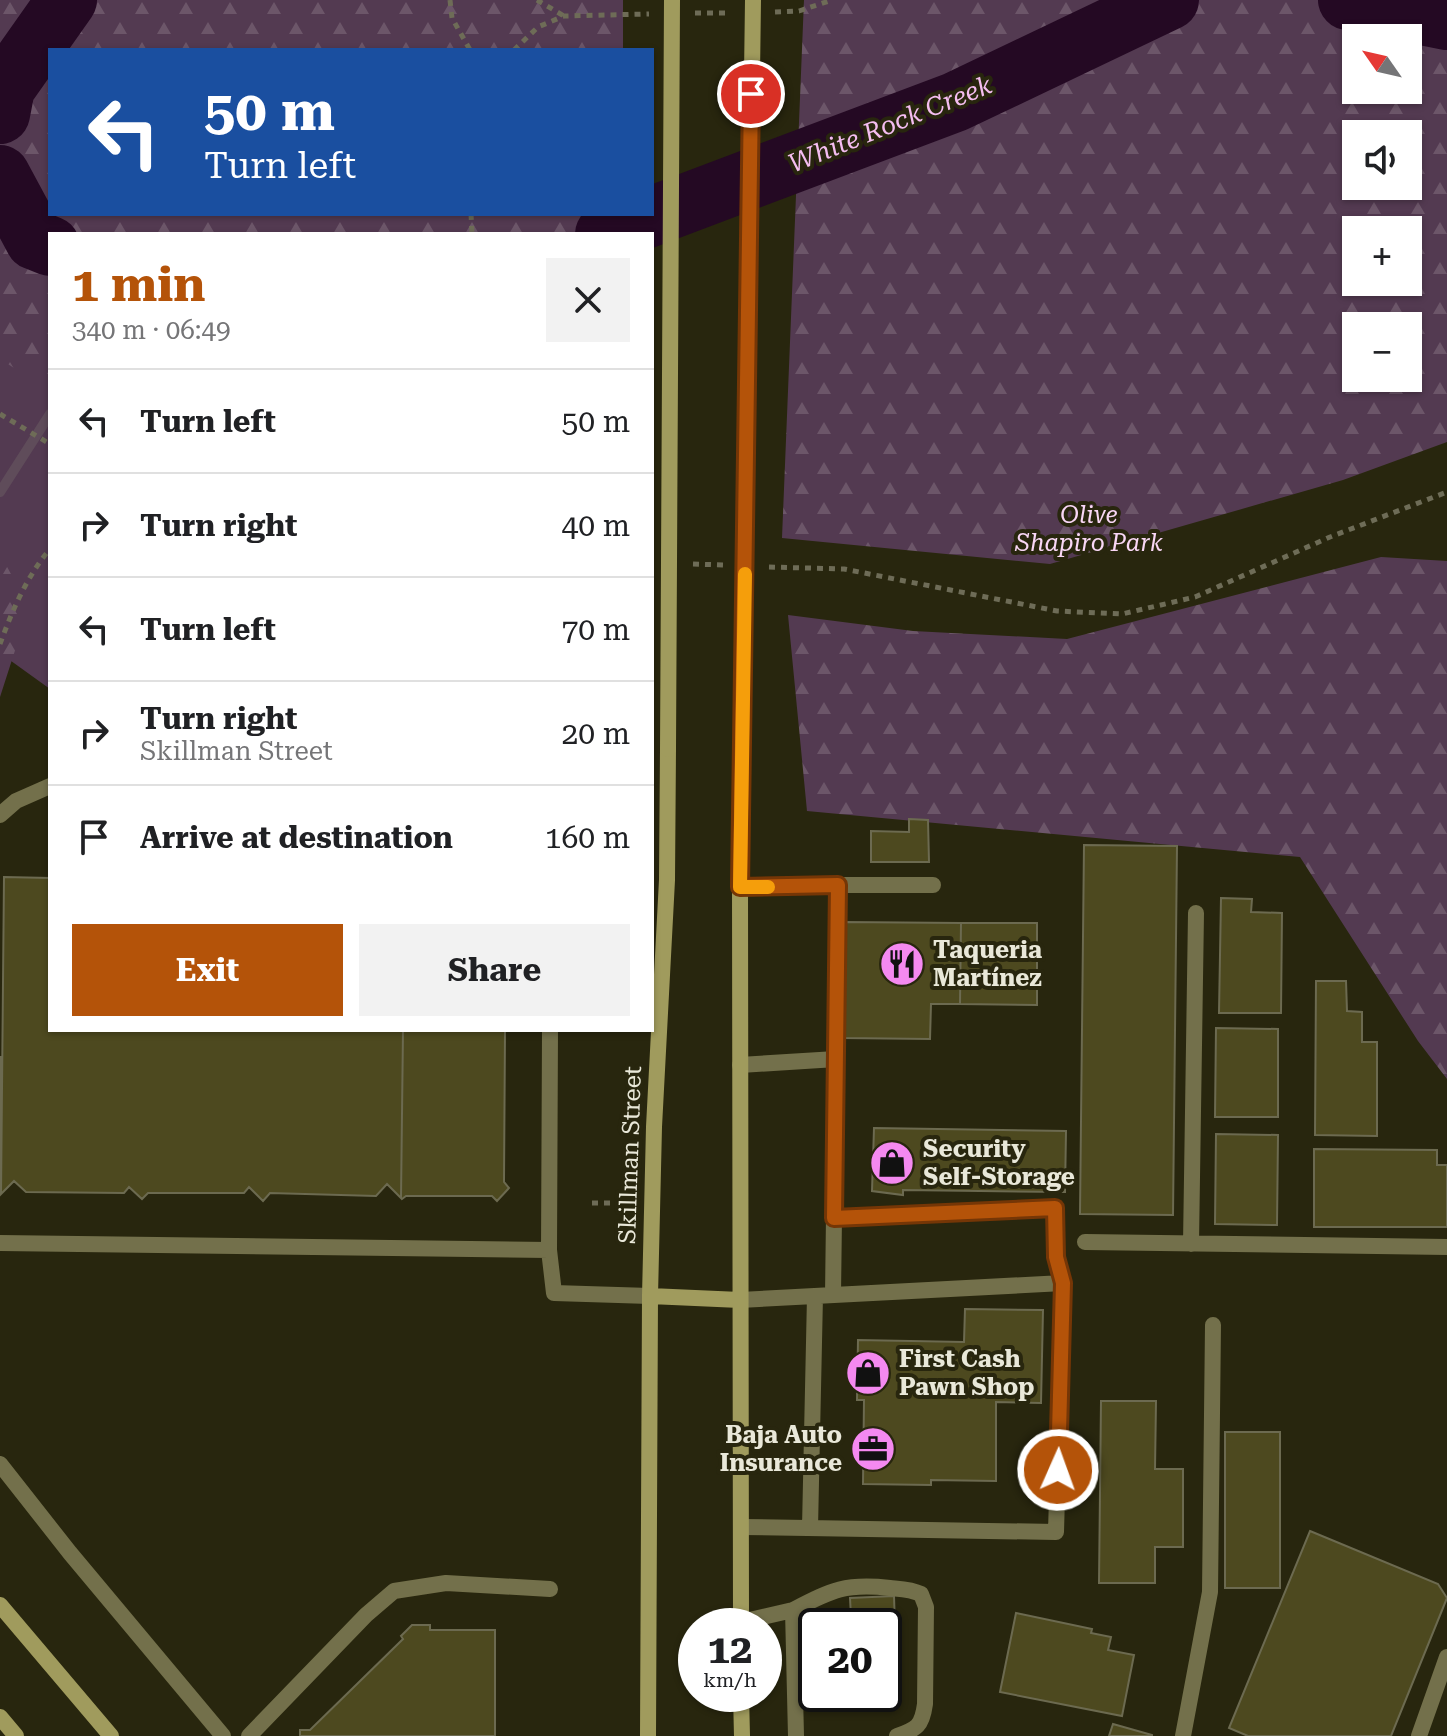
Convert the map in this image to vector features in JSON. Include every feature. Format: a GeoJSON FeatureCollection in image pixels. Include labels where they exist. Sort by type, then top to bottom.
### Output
{"type":"FeatureCollection","features":[{"type":"Feature","properties":{"kind":"main road","name":"Skillman Street"},"geometry":{"type":"LineString","coordinates":[[648,1736],[650,1296],[660,880],[668,749],[672,0]]}},
{"type":"Feature","properties":{"kind":"main road"},"geometry":{"type":"LineString","coordinates":[[741,1608],[740,887],[753,0]]}},
{"type":"Feature","properties":{"kind":"main road"},"geometry":{"type":"LineString","coordinates":[[650,1296],[740,1300]]}},
{"type":"Feature","properties":{"kind":"main road"},"geometry":{"type":"LineString","coordinates":[[0,1605],[111,1736]]}},
{"type":"Feature","properties":{"kind":"main road"},"geometry":{"type":"LineString","coordinates":[[741,1712],[742,1736]]}},
{"type":"Feature","properties":{"kind":"main road"},"geometry":{"type":"LineString","coordinates":[[0,1717],[16,1736]]}},
{"type":"Feature","properties":{"kind":"lane"},"geometry":{"type":"LineString","coordinates":[[0,815],[16,801],[48,787]]}},
{"type":"Feature","properties":{"kind":"lane"},"geometry":{"type":"LineString","coordinates":[[833,1295],[838,885]]}},
{"type":"Feature","properties":{"kind":"lane"},"geometry":{"type":"LineString","coordinates":[[740,887],[933,885]]}},
{"type":"Feature","properties":{"kind":"lane"},"geometry":{"type":"LineString","coordinates":[[1191,1244],[1196,913]]}},
{"type":"Feature","properties":{"kind":"lane"},"geometry":{"type":"LineString","coordinates":[[550,1032],[549,1250],[554,1293],[650,1296]]}},
{"type":"Feature","properties":{"kind":"lane"},"geometry":{"type":"LineString","coordinates":[[740,1065],[836,1059]]}},
{"type":"Feature","properties":{"kind":"lane"},"geometry":{"type":"LineString","coordinates":[[741,1527],[1056,1532],[1063,1283],[1056,1257],[1055,1208],[834,1218]]}},
{"type":"Feature","properties":{"kind":"lane"},"geometry":{"type":"LineString","coordinates":[[1085,1242],[1447,1247]]}},
{"type":"Feature","properties":{"kind":"lane"},"geometry":{"type":"LineString","coordinates":[[0,1243],[549,1250]]}},
{"type":"Feature","properties":{"kind":"lane"},"geometry":{"type":"LineString","coordinates":[[740,1300],[1063,1283]]}},
{"type":"Feature","properties":{"kind":"lane"},"geometry":{"type":"LineString","coordinates":[[810,1528],[815,1296]]}},
{"type":"Feature","properties":{"kind":"lane"},"geometry":{"type":"LineString","coordinates":[[1183,1736],[1210,1592],[1213,1325]]}},
{"type":"Feature","properties":{"kind":"lane"},"geometry":{"type":"LineString","coordinates":[[0,1464],[223,1736]]}},
{"type":"Feature","properties":{"kind":"lane"},"geometry":{"type":"LineString","coordinates":[[249,1736],[366,1615],[394,1591],[446,1583],[550,1589]]}},
{"type":"Feature","properties":{"kind":"lane"},"geometry":{"type":"LineString","coordinates":[[782,1613],[825,1593],[862,1584],[913,1590],[921,1594],[926,1607],[923,1719],[914,1730],[897,1736]]}},
{"type":"Feature","properties":{"kind":"lane"},"geometry":{"type":"LineString","coordinates":[[793,1610],[796,1736]]}},
{"type":"Feature","properties":{"kind":"lane"},"geometry":{"type":"LineString","coordinates":[[1419,1736],[1447,1657]]}},
{"type":"Feature","properties":{"kind":"path"},"geometry":{"type":"LineString","coordinates":[[450,0],[452,18],[469,48]]}},
{"type":"Feature","properties":{"kind":"path"},"geometry":{"type":"LineString","coordinates":[[516,48],[538,27],[564,16],[537,0]]}},
{"type":"Feature","properties":{"kind":"path"},"geometry":{"type":"LineString","coordinates":[[0,414],[48,443]]}},
{"type":"Feature","properties":{"kind":"path"},"geometry":{"type":"LineString","coordinates":[[755,566],[844,569],[1057,611],[1122,614],[1195,597],[1330,537],[1447,492]]}},
{"type":"Feature","properties":{"kind":"path"},"geometry":{"type":"LineString","coordinates":[[0,644],[12,612],[48,552]]}},
{"type":"Feature","properties":{"kind":"path"},"geometry":{"type":"LineString","coordinates":[[682,564],[726,565]]}},
{"type":"Feature","properties":{"kind":"path"},"geometry":{"type":"LineString","coordinates":[[592,1203],[619,1203]]}},
{"type":"Feature","properties":{"kind":"green space"},"geometry":{"type":"Polygon","coordinates":[[[0,0],[623,0],[623,48],[48,48],[48,216],[623,216],[623,232],[48,232],[48,688],[0,653],[0,0]]]}},
{"type":"Feature","properties":{"kind":"green space"},"geometry":{"type":"Polygon","coordinates":[[[0,0],[593,0],[617,9],[616,48],[48,48],[48,216],[608,216],[607,232],[48,232],[48,390],[0,359],[0,0]]]}},
{"type":"Feature","properties":{"kind":"green space","name":"Olive Shapiro Park"},"geometry":{"type":"Polygon","coordinates":[[[804,0],[1447,0],[1447,442],[1343,480],[1050,564],[782,538],[804,0]]]}},
{"type":"Feature","properties":{"kind":"green space"},"geometry":{"type":"Polygon","coordinates":[[[0,554],[29,607],[0,697],[0,554]]]}},
{"type":"Feature","properties":{"kind":"green space"},"geometry":{"type":"Polygon","coordinates":[[[1381,557],[1447,561],[1447,1079],[1418,1041],[1300,857],[807,811],[788,615],[913,631],[1067,639],[1381,557]]]}},
{"type":"Feature","properties":{"kind":"building"},"geometry":{"type":"Polygon","coordinates":[[[909,819],[928,820],[929,862],[871,862],[871,831],[909,832],[909,819]]]}},
{"type":"Feature","properties":{"kind":"building"},"geometry":{"type":"Polygon","coordinates":[[[1084,845],[1177,846],[1173,1215],[1080,1214],[1084,845]]]}},
{"type":"Feature","properties":{"kind":"building"},"geometry":{"type":"Polygon","coordinates":[[[4,877],[48,878],[48,1032],[403,1032],[401,1198],[387,1184],[376,1196],[270,1193],[263,1201],[249,1187],[244,1193],[148,1193],[142,1199],[129,1187],[124,1193],[26,1192],[14,1181],[1,1194],[4,877]]]}},
{"type":"Feature","properties":{"kind":"building"},"geometry":{"type":"Polygon","coordinates":[[[1221,898],[1252,899],[1251,912],[1282,913],[1281,1013],[1219,1013],[1221,898]]]}},
{"type":"Feature","properties":{"kind":"building","name":"Taqueria Martínez"},"geometry":{"type":"Polygon","coordinates":[[[844,922],[961,923],[960,1004],[931,1004],[930,1039],[842,1038],[844,922]]]}},
{"type":"Feature","properties":{"kind":"building"},"geometry":{"type":"Polygon","coordinates":[[[961,923],[1037,923],[1037,1005],[960,1004],[961,923]]]}},
{"type":"Feature","properties":{"kind":"building"},"geometry":{"type":"Polygon","coordinates":[[[1316,981],[1346,981],[1347,1011],[1362,1012],[1362,1042],[1377,1042],[1377,1136],[1315,1135],[1316,981]]]}},
{"type":"Feature","properties":{"kind":"building"},"geometry":{"type":"Polygon","coordinates":[[[1216,1028],[1278,1029],[1278,1117],[1215,1117],[1216,1028]]]}},
{"type":"Feature","properties":{"kind":"building"},"geometry":{"type":"Polygon","coordinates":[[[403,1032],[505,1032],[504,1182],[509,1188],[497,1201],[492,1196],[401,1198],[403,1032]]]}},
{"type":"Feature","properties":{"kind":"building"},"geometry":{"type":"Polygon","coordinates":[[[0,1057],[2,1057],[0,1195],[0,1057]]]}},
{"type":"Feature","properties":{"kind":"building"},"geometry":{"type":"Polygon","coordinates":[[[874,1128],[1066,1131],[1065,1192],[903,1190],[903,1195],[872,1191],[874,1128]]]}},
{"type":"Feature","properties":{"kind":"building"},"geometry":{"type":"Polygon","coordinates":[[[1216,1134],[1278,1135],[1277,1225],[1215,1224],[1216,1134]]]}},
{"type":"Feature","properties":{"kind":"building"},"geometry":{"type":"Polygon","coordinates":[[[1314,1149],[1437,1150],[1437,1165],[1447,1165],[1447,1227],[1314,1227],[1314,1149]]]}},
{"type":"Feature","properties":{"kind":"building"},"geometry":{"type":"Polygon","coordinates":[[[965,1309],[1043,1310],[1041,1403],[996,1402],[996,1481],[931,1480],[931,1485],[863,1484],[864,1400],[857,1400],[858,1340],[964,1342],[965,1309]]]}},
{"type":"Feature","properties":{"kind":"building"},"geometry":{"type":"Polygon","coordinates":[[[1101,1401],[1156,1401],[1155,1469],[1183,1469],[1183,1547],[1155,1547],[1155,1583],[1099,1583],[1101,1401]]]}},
{"type":"Feature","properties":{"kind":"building"},"geometry":{"type":"Polygon","coordinates":[[[1225,1432],[1280,1432],[1280,1588],[1225,1588],[1225,1432]]]}},
{"type":"Feature","properties":{"kind":"building"},"geometry":{"type":"Polygon","coordinates":[[[1310,1531],[1438,1584],[1447,1598],[1391,1736],[1248,1736],[1229,1728],[1310,1531]]]}},
{"type":"Feature","properties":{"kind":"building"},"geometry":{"type":"Polygon","coordinates":[[[894,1596],[894,1608],[851,1608],[850,1598],[894,1596]]]}},
{"type":"Feature","properties":{"kind":"building"},"geometry":{"type":"Polygon","coordinates":[[[1016,1613],[1092,1629],[1091,1633],[1111,1637],[1108,1650],[1134,1655],[1122,1716],[1000,1692],[1016,1613]]]}},
{"type":"Feature","properties":{"kind":"building"},"geometry":{"type":"Polygon","coordinates":[[[412,1625],[430,1625],[430,1630],[495,1630],[495,1736],[300,1736],[300,1730],[310,1730],[403,1639],[401,1636],[412,1625]]]}},
{"type":"Feature","properties":{"kind":"building"},"geometry":{"type":"Polygon","coordinates":[[[1113,1724],[1152,1735],[1152,1736],[1109,1736],[1113,1724]]]}},
{"type":"Feature","properties":{"kind":"waterway","name":"White Rock Creek"},"geometry":{"type":"LineString","coordinates":[[0,114],[5,88],[67,0]]}},
{"type":"Feature","properties":{"kind":"waterway","name":"White Rock Creek"},"geometry":{"type":"LineString","coordinates":[[654,216],[955,102],[1169,0]]}},
{"type":"Feature","properties":{"kind":"waterway","name":"White Rock Creek"},"geometry":{"type":"LineString","coordinates":[[1348,0],[1447,20]]}},
{"type":"Feature","properties":{"kind":"waterway","name":"White Rock Creek"},"geometry":{"type":"LineString","coordinates":[[0,175],[35,240],[48,245]]}},
{"type":"Feature","properties":{"kind":"waterway","name":"White Rock Creek"},"geometry":{"type":"LineString","coordinates":[[610,232],[653,216]]}},
{"type":"Feature","properties":{"kind":"waterway"},"geometry":{"type":"LineString","coordinates":[[0,492],[48,417]]}},
{"type":"Feature","properties":{"kind":"slow traffic"},"geometry":{"type":"LineString","coordinates":[[745,574],[740,887],[768,887]]}},
{"type":"Feature","properties":{"kind":"place","name":"Taqueria Martínez"},"geometry":{"type":"Point","coordinates":[902,964]}},
{"type":"Feature","properties":{"kind":"place","name":"Security Self-Storage"},"geometry":{"type":"Point","coordinates":[892,1163]}},
{"type":"Feature","properties":{"kind":"place","name":"First Cash Pawn Shop"},"geometry":{"type":"Point","coordinates":[868,1373]}},
{"type":"Feature","properties":{"kind":"place","name":"Baja Auto Insurance"},"geometry":{"type":"Point","coordinates":[873,1449]}},
{"type":"Feature","properties":{"kind":"route"},"geometry":{"type":"LineString","coordinates":[[751,94],[740,887],[838,885],[834,1218],[1055,1208],[1056,1257],[1063,1283],[1058,1470]]}}]}
